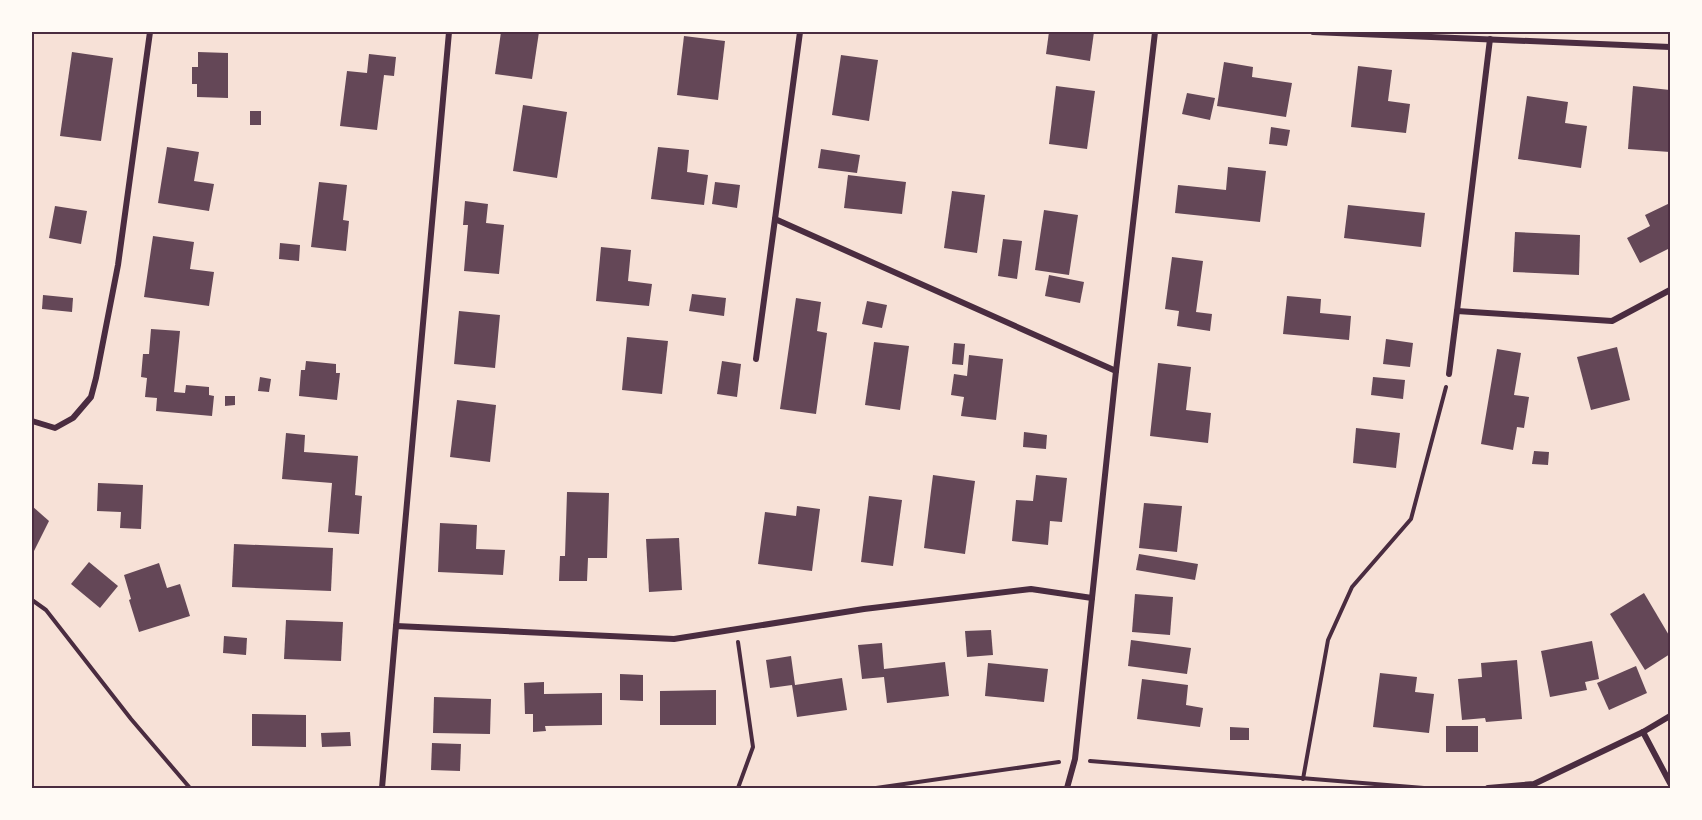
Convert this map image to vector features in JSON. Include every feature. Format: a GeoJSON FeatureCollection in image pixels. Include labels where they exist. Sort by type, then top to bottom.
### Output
{"type":"FeatureCollection","features":[{"type":"Feature","properties":{"kind":"street"},"geometry":{"type":"LineString","coordinates":[[32,421],[55,428],[73,418],[91,397],[118,265],[150,32]]}},
{"type":"Feature","properties":{"kind":"street"},"geometry":{"type":"LineString","coordinates":[[382,789],[449,32]]}},
{"type":"Feature","properties":{"kind":"street"},"geometry":{"type":"LineString","coordinates":[[756,359],[800,32]]}},
{"type":"Feature","properties":{"kind":"street"},"geometry":{"type":"LineString","coordinates":[[1067,789],[1075,759],[1155,32]]}},
{"type":"Feature","properties":{"kind":"street"},"geometry":{"type":"LineString","coordinates":[[1313,32],[1671,47]]}},
{"type":"Feature","properties":{"kind":"street"},"geometry":{"type":"LineString","coordinates":[[1449,374],[1490,39]]}},
{"type":"Feature","properties":{"kind":"street"},"geometry":{"type":"LineString","coordinates":[[775,219],[1116,371]]}},
{"type":"Feature","properties":{"kind":"street"},"geometry":{"type":"LineString","coordinates":[[1457,311],[1612,321],[1671,290]]}},
{"type":"Feature","properties":{"kind":"street"},"geometry":{"type":"LineString","coordinates":[[396,626],[674,639],[864,609],[1031,589],[1092,598]]}},
{"type":"Feature","properties":{"kind":"street"},"geometry":{"type":"LineString","coordinates":[[1488,789],[1534,784],[1643,732],[1671,716]]}},
{"type":"Feature","properties":{"kind":"street"},"geometry":{"type":"LineString","coordinates":[[1643,732],[1671,783]]}},
{"type":"Feature","properties":{"kind":"path"},"geometry":{"type":"LineString","coordinates":[[1303,779],[1328,640],[1352,587],[1411,519],[1449,374]]}},
{"type":"Feature","properties":{"kind":"path"},"geometry":{"type":"LineString","coordinates":[[32,600],[46,610],[190,789]]}},
{"type":"Feature","properties":{"kind":"path"},"geometry":{"type":"LineString","coordinates":[[736,629],[753,747],[738,789]]}},
{"type":"Feature","properties":{"kind":"path"},"geometry":{"type":"LineString","coordinates":[[876,789],[1075,759],[1424,789]]}},
{"type":"Feature","properties":{"kind":"building"},"geometry":{"type":"Polygon","coordinates":[[[501,32],[539,32],[532,79],[495,74],[501,32]]]}},
{"type":"Feature","properties":{"kind":"building"},"geometry":{"type":"Polygon","coordinates":[[[1049,32],[1094,32],[1090,61],[1046,54],[1049,32]]]}},
{"type":"Feature","properties":{"kind":"building"},"geometry":{"type":"Polygon","coordinates":[[[684,36],[725,41],[718,100],[677,95],[684,36]]]}},
{"type":"Feature","properties":{"kind":"building"},"geometry":{"type":"Polygon","coordinates":[[[72,52],[113,58],[101,141],[60,136],[72,52]]]}},
{"type":"Feature","properties":{"kind":"building"},"geometry":{"type":"Polygon","coordinates":[[[198,52],[228,53],[228,98],[197,97],[197,84],[192,84],[192,67],[198,67],[198,52]]]}},
{"type":"Feature","properties":{"kind":"building"},"geometry":{"type":"Polygon","coordinates":[[[369,54],[396,57],[394,76],[384,75],[377,130],[340,126],[347,71],[367,73],[369,54]]]}},
{"type":"Feature","properties":{"kind":"building"},"geometry":{"type":"Polygon","coordinates":[[[841,55],[878,60],[869,121],[832,115],[841,55]]]}},
{"type":"Feature","properties":{"kind":"building"},"geometry":{"type":"Polygon","coordinates":[[[1224,62],[1253,67],[1252,77],[1292,83],[1286,117],[1217,106],[1224,62]]]}},
{"type":"Feature","properties":{"kind":"building"},"geometry":{"type":"Polygon","coordinates":[[[1358,66],[1392,70],[1388,101],[1410,104],[1406,133],[1351,127],[1358,66]]]}},
{"type":"Feature","properties":{"kind":"building"},"geometry":{"type":"Polygon","coordinates":[[[1056,86],[1095,91],[1087,149],[1049,144],[1056,86]]]}},
{"type":"Feature","properties":{"kind":"building"},"geometry":{"type":"Polygon","coordinates":[[[1633,86],[1670,90],[1670,152],[1628,149],[1633,86]]]}},
{"type":"Feature","properties":{"kind":"building"},"geometry":{"type":"Polygon","coordinates":[[[1187,93],[1215,98],[1210,120],[1182,114],[1187,93]]]}},
{"type":"Feature","properties":{"kind":"building"},"geometry":{"type":"Polygon","coordinates":[[[1527,96],[1568,102],[1565,123],[1587,126],[1581,168],[1518,159],[1527,96]]]}},
{"type":"Feature","properties":{"kind":"building"},"geometry":{"type":"Polygon","coordinates":[[[523,105],[567,112],[557,178],[513,171],[523,105]]]}},
{"type":"Feature","properties":{"kind":"building"},"geometry":{"type":"Polygon","coordinates":[[[250,111],[261,111],[261,125],[250,125],[250,111]]]}},
{"type":"Feature","properties":{"kind":"building"},"geometry":{"type":"Polygon","coordinates":[[[1271,127],[1290,130],[1287,146],[1269,144],[1271,127]]]}},
{"type":"Feature","properties":{"kind":"building"},"geometry":{"type":"Polygon","coordinates":[[[167,147],[199,152],[194,181],[214,184],[209,211],[158,203],[167,147]]]}},
{"type":"Feature","properties":{"kind":"building"},"geometry":{"type":"Polygon","coordinates":[[[658,147],[689,150],[687,172],[708,175],[704,205],[651,199],[658,147]]]}},
{"type":"Feature","properties":{"kind":"building"},"geometry":{"type":"Polygon","coordinates":[[[821,149],[860,155],[857,173],[818,168],[821,149]]]}},
{"type":"Feature","properties":{"kind":"building"},"geometry":{"type":"Polygon","coordinates":[[[1228,167],[1266,171],[1260,222],[1175,213],[1178,185],[1226,190],[1228,167]]]}},
{"type":"Feature","properties":{"kind":"building"},"geometry":{"type":"Polygon","coordinates":[[[848,175],[906,182],[902,214],[844,208],[848,175]]]}},
{"type":"Feature","properties":{"kind":"building"},"geometry":{"type":"Polygon","coordinates":[[[319,182],[347,185],[343,220],[349,221],[346,251],[311,247],[319,182]]]}},
{"type":"Feature","properties":{"kind":"building"},"geometry":{"type":"Polygon","coordinates":[[[715,182],[740,185],[737,208],[712,204],[715,182]]]}},
{"type":"Feature","properties":{"kind":"building"},"geometry":{"type":"Polygon","coordinates":[[[952,191],[985,195],[977,253],[944,248],[952,191]]]}},
{"type":"Feature","properties":{"kind":"building"},"geometry":{"type":"Polygon","coordinates":[[[465,201],[488,204],[486,223],[504,225],[499,274],[464,271],[468,225],[463,225],[465,201]]]}},
{"type":"Feature","properties":{"kind":"building"},"geometry":{"type":"Polygon","coordinates":[[[1670,203],[1670,248],[1640,263],[1627,238],[1650,226],[1645,215],[1670,203]]]}},
{"type":"Feature","properties":{"kind":"building"},"geometry":{"type":"Polygon","coordinates":[[[1348,205],[1425,213],[1421,247],[1344,238],[1348,205]]]}},
{"type":"Feature","properties":{"kind":"building"},"geometry":{"type":"Polygon","coordinates":[[[55,206],[87,211],[81,244],[49,238],[55,206]]]}},
{"type":"Feature","properties":{"kind":"building"},"geometry":{"type":"Polygon","coordinates":[[[1044,210],[1078,215],[1069,275],[1035,270],[1044,210]]]}},
{"type":"Feature","properties":{"kind":"building"},"geometry":{"type":"Polygon","coordinates":[[[1515,232],[1580,235],[1579,275],[1513,272],[1515,232]]]}},
{"type":"Feature","properties":{"kind":"building"},"geometry":{"type":"Polygon","coordinates":[[[153,236],[194,242],[190,269],[214,272],[209,306],[144,297],[153,236]]]}},
{"type":"Feature","properties":{"kind":"building"},"geometry":{"type":"Polygon","coordinates":[[[1003,239],[1022,241],[1017,279],[998,276],[1003,239]]]}},
{"type":"Feature","properties":{"kind":"building"},"geometry":{"type":"Polygon","coordinates":[[[280,243],[300,245],[299,261],[279,259],[280,243]]]}},
{"type":"Feature","properties":{"kind":"building"},"geometry":{"type":"Polygon","coordinates":[[[601,247],[631,250],[628,281],[652,284],[649,306],[596,301],[601,247]]]}},
{"type":"Feature","properties":{"kind":"building"},"geometry":{"type":"Polygon","coordinates":[[[1172,257],[1203,261],[1196,312],[1212,314],[1210,331],[1177,326],[1179,311],[1165,309],[1172,257]]]}},
{"type":"Feature","properties":{"kind":"building"},"geometry":{"type":"Polygon","coordinates":[[[1049,275],[1084,282],[1080,303],[1045,296],[1049,275]]]}},
{"type":"Feature","properties":{"kind":"building"},"geometry":{"type":"Polygon","coordinates":[[[692,294],[726,298],[724,316],[689,311],[692,294]]]}},
{"type":"Feature","properties":{"kind":"building"},"geometry":{"type":"Polygon","coordinates":[[[43,295],[73,298],[72,312],[42,309],[43,295]]]}},
{"type":"Feature","properties":{"kind":"building"},"geometry":{"type":"Polygon","coordinates":[[[1287,296],[1321,299],[1320,313],[1351,316],[1349,340],[1283,334],[1287,296]]]}},
{"type":"Feature","properties":{"kind":"building"},"geometry":{"type":"Polygon","coordinates":[[[796,298],[821,302],[817,331],[827,333],[816,414],[780,409],[796,298]]]}},
{"type":"Feature","properties":{"kind":"building"},"geometry":{"type":"Polygon","coordinates":[[[867,301],[887,305],[882,328],[862,324],[867,301]]]}},
{"type":"Feature","properties":{"kind":"building"},"geometry":{"type":"Polygon","coordinates":[[[459,311],[500,315],[495,368],[454,364],[459,311]]]}},
{"type":"Feature","properties":{"kind":"building"},"geometry":{"type":"Polygon","coordinates":[[[151,329],[180,331],[174,392],[185,393],[186,385],[209,387],[209,395],[214,396],[212,416],[156,411],[157,398],[145,397],[147,378],[141,377],[143,354],[149,354],[151,329]]]}},
{"type":"Feature","properties":{"kind":"building"},"geometry":{"type":"Polygon","coordinates":[[[627,337],[668,341],[662,394],[622,390],[627,337]]]}},
{"type":"Feature","properties":{"kind":"building"},"geometry":{"type":"Polygon","coordinates":[[[1386,339],[1413,343],[1410,367],[1383,364],[1386,339]]]}},
{"type":"Feature","properties":{"kind":"building"},"geometry":{"type":"Polygon","coordinates":[[[874,342],[909,346],[900,410],[865,405],[874,342]]]}},
{"type":"Feature","properties":{"kind":"building"},"geometry":{"type":"Polygon","coordinates":[[[954,343],[965,344],[963,365],[952,364],[954,343]]]}},
{"type":"Feature","properties":{"kind":"building"},"geometry":{"type":"Polygon","coordinates":[[[1617,347],[1630,400],[1591,410],[1577,357],[1617,347]]]}},
{"type":"Feature","properties":{"kind":"building"},"geometry":{"type":"Polygon","coordinates":[[[1497,349],[1521,353],[1514,395],[1529,397],[1524,428],[1517,427],[1513,450],[1481,444],[1497,349]]]}},
{"type":"Feature","properties":{"kind":"building"},"geometry":{"type":"Polygon","coordinates":[[[969,355],[1003,359],[996,420],[961,416],[964,397],[951,395],[954,374],[967,376],[969,355]]]}},
{"type":"Feature","properties":{"kind":"building"},"geometry":{"type":"Polygon","coordinates":[[[306,361],[336,364],[336,373],[340,373],[337,400],[299,396],[301,370],[305,370],[306,361]]]}},
{"type":"Feature","properties":{"kind":"building"},"geometry":{"type":"Polygon","coordinates":[[[722,361],[741,364],[737,397],[717,394],[722,361]]]}},
{"type":"Feature","properties":{"kind":"building"},"geometry":{"type":"Polygon","coordinates":[[[1158,363],[1191,367],[1186,410],[1211,413],[1208,443],[1150,436],[1158,363]]]}},
{"type":"Feature","properties":{"kind":"building"},"geometry":{"type":"Polygon","coordinates":[[[260,377],[271,379],[269,392],[258,391],[260,377]]]}},
{"type":"Feature","properties":{"kind":"building"},"geometry":{"type":"Polygon","coordinates":[[[1373,377],[1405,380],[1403,399],[1371,395],[1373,377]]]}},
{"type":"Feature","properties":{"kind":"building"},"geometry":{"type":"Polygon","coordinates":[[[225,396],[235,396],[235,405],[225,406],[225,396]]]}},
{"type":"Feature","properties":{"kind":"building"},"geometry":{"type":"Polygon","coordinates":[[[457,400],[496,405],[490,462],[450,457],[457,400]]]}},
{"type":"Feature","properties":{"kind":"building"},"geometry":{"type":"Polygon","coordinates":[[[1356,428],[1400,433],[1396,468],[1353,463],[1356,428]]]}},
{"type":"Feature","properties":{"kind":"building"},"geometry":{"type":"Polygon","coordinates":[[[1024,432],[1047,435],[1046,449],[1023,447],[1024,432]]]}},
{"type":"Feature","properties":{"kind":"building"},"geometry":{"type":"Polygon","coordinates":[[[286,433],[305,435],[304,452],[358,456],[355,495],[362,496],[359,534],[328,532],[332,483],[282,479],[286,433]]]}},
{"type":"Feature","properties":{"kind":"building"},"geometry":{"type":"Polygon","coordinates":[[[1534,451],[1549,452],[1548,465],[1532,464],[1534,451]]]}},
{"type":"Feature","properties":{"kind":"building"},"geometry":{"type":"Polygon","coordinates":[[[933,475],[975,481],[965,554],[924,548],[933,475]]]}},
{"type":"Feature","properties":{"kind":"building"},"geometry":{"type":"Polygon","coordinates":[[[1036,475],[1067,478],[1062,522],[1050,521],[1048,545],[1012,541],[1016,500],[1033,501],[1036,475]]]}},
{"type":"Feature","properties":{"kind":"building"},"geometry":{"type":"Polygon","coordinates":[[[98,483],[143,485],[141,529],[120,528],[121,512],[97,511],[98,483]]]}},
{"type":"Feature","properties":{"kind":"building"},"geometry":{"type":"Polygon","coordinates":[[[567,492],[609,493],[607,558],[588,558],[587,581],[559,581],[560,556],[565,556],[567,492]]]}},
{"type":"Feature","properties":{"kind":"building"},"geometry":{"type":"Polygon","coordinates":[[[869,496],[902,500],[893,566],[861,562],[869,496]]]}},
{"type":"Feature","properties":{"kind":"building"},"geometry":{"type":"Polygon","coordinates":[[[1144,503],[1182,506],[1177,552],[1139,548],[1144,503]]]}},
{"type":"Feature","properties":{"kind":"building"},"geometry":{"type":"Polygon","coordinates":[[[32,506],[49,521],[32,555],[32,506]]]}},
{"type":"Feature","properties":{"kind":"building"},"geometry":{"type":"Polygon","coordinates":[[[797,506],[820,509],[812,571],[758,564],[765,512],[796,516],[797,506]]]}},
{"type":"Feature","properties":{"kind":"building"},"geometry":{"type":"Polygon","coordinates":[[[440,523],[477,525],[476,549],[505,550],[503,575],[438,572],[440,523]]]}},
{"type":"Feature","properties":{"kind":"building"},"geometry":{"type":"Polygon","coordinates":[[[679,538],[682,590],[649,592],[646,539],[679,538]]]}},
{"type":"Feature","properties":{"kind":"building"},"geometry":{"type":"Polygon","coordinates":[[[234,544],[333,548],[331,591],[232,587],[234,544]]]}},
{"type":"Feature","properties":{"kind":"building"},"geometry":{"type":"Polygon","coordinates":[[[1139,554],[1198,564],[1195,580],[1136,570],[1139,554]]]}},
{"type":"Feature","properties":{"kind":"building"},"geometry":{"type":"Polygon","coordinates":[[[89,562],[118,586],[100,608],[71,584],[89,562]]]}},
{"type":"Feature","properties":{"kind":"building"},"geometry":{"type":"Polygon","coordinates":[[[159,563],[167,588],[180,584],[190,616],[139,632],[124,575],[159,563]]]}},
{"type":"Feature","properties":{"kind":"building"},"geometry":{"type":"Polygon","coordinates":[[[1644,593],[1670,637],[1670,654],[1645,670],[1610,614],[1644,593]]]}},
{"type":"Feature","properties":{"kind":"building"},"geometry":{"type":"Polygon","coordinates":[[[1135,594],[1173,597],[1170,635],[1132,632],[1135,594]]]}},
{"type":"Feature","properties":{"kind":"building"},"geometry":{"type":"Polygon","coordinates":[[[286,620],[343,622],[341,661],[284,659],[286,620]]]}},
{"type":"Feature","properties":{"kind":"building"},"geometry":{"type":"Polygon","coordinates":[[[991,630],[993,655],[967,657],[965,631],[991,630]]]}},
{"type":"Feature","properties":{"kind":"building"},"geometry":{"type":"Polygon","coordinates":[[[224,636],[247,638],[246,655],[223,653],[224,636]]]}},
{"type":"Feature","properties":{"kind":"building"},"geometry":{"type":"Polygon","coordinates":[[[1131,640],[1191,648],[1187,674],[1128,666],[1131,640]]]}},
{"type":"Feature","properties":{"kind":"building"},"geometry":{"type":"Polygon","coordinates":[[[1592,641],[1599,679],[1585,682],[1587,690],[1550,697],[1541,651],[1592,641]]]}},
{"type":"Feature","properties":{"kind":"building"},"geometry":{"type":"Polygon","coordinates":[[[882,643],[884,669],[945,662],[949,696],[887,703],[884,677],[862,679],[858,645],[882,643]]]}},
{"type":"Feature","properties":{"kind":"building"},"geometry":{"type":"Polygon","coordinates":[[[791,656],[795,685],[842,678],[847,710],[797,717],[792,685],[770,688],[766,660],[791,656]]]}},
{"type":"Feature","properties":{"kind":"building"},"geometry":{"type":"Polygon","coordinates":[[[1517,660],[1522,719],[1486,722],[1485,718],[1462,720],[1458,679],[1482,677],[1481,663],[1517,660]]]}},
{"type":"Feature","properties":{"kind":"building"},"geometry":{"type":"Polygon","coordinates":[[[988,663],[1048,669],[1044,702],[985,696],[988,663]]]}},
{"type":"Feature","properties":{"kind":"building"},"geometry":{"type":"Polygon","coordinates":[[[1636,666],[1647,693],[1609,710],[1597,683],[1636,666]]]}},
{"type":"Feature","properties":{"kind":"building"},"geometry":{"type":"Polygon","coordinates":[[[1380,673],[1417,677],[1415,692],[1434,694],[1429,733],[1373,727],[1380,673]]]}},
{"type":"Feature","properties":{"kind":"building"},"geometry":{"type":"Polygon","coordinates":[[[620,674],[643,675],[643,701],[620,700],[620,674]]]}},
{"type":"Feature","properties":{"kind":"building"},"geometry":{"type":"Polygon","coordinates":[[[1142,679],[1188,685],[1186,705],[1203,708],[1200,727],[1137,719],[1142,679]]]}},
{"type":"Feature","properties":{"kind":"building"},"geometry":{"type":"Polygon","coordinates":[[[544,682],[544,694],[602,693],[602,725],[545,726],[546,731],[533,732],[533,714],[525,714],[524,683],[544,682]]]}},
{"type":"Feature","properties":{"kind":"building"},"geometry":{"type":"Polygon","coordinates":[[[716,690],[716,725],[660,725],[660,691],[716,690]]]}},
{"type":"Feature","properties":{"kind":"building"},"geometry":{"type":"Polygon","coordinates":[[[434,697],[491,699],[490,734],[433,733],[434,697]]]}},
{"type":"Feature","properties":{"kind":"building"},"geometry":{"type":"Polygon","coordinates":[[[252,714],[306,715],[306,747],[252,746],[252,714]]]}},
{"type":"Feature","properties":{"kind":"building"},"geometry":{"type":"Polygon","coordinates":[[[1446,726],[1478,726],[1478,752],[1446,752],[1446,726]]]}},
{"type":"Feature","properties":{"kind":"building"},"geometry":{"type":"Polygon","coordinates":[[[1230,727],[1249,728],[1249,740],[1230,740],[1230,727]]]}},
{"type":"Feature","properties":{"kind":"building"},"geometry":{"type":"Polygon","coordinates":[[[350,732],[351,746],[322,747],[321,733],[350,732]]]}},
{"type":"Feature","properties":{"kind":"building"},"geometry":{"type":"Polygon","coordinates":[[[432,743],[461,744],[460,771],[431,770],[432,743]]]}}]}
